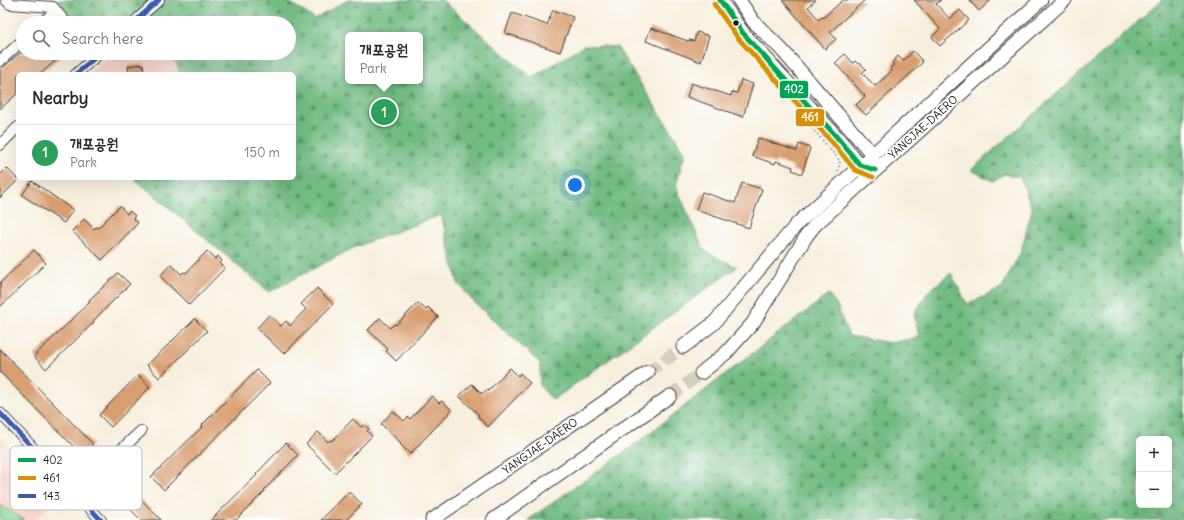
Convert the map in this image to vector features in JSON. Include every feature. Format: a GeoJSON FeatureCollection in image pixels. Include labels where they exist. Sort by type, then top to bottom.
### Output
{"type":"FeatureCollection","features":[{"type":"Feature","properties":{"kind":"main road"},"geometry":{"type":"LineString","coordinates":[[720,0],[743,33],[836,136],[860,165],[875,170],[872,154],[782,50],[753,21],[739,0]]}},
{"type":"Feature","properties":{"kind":"main road","name":"YANGJAE-DAERO"},"geometry":{"type":"LineString","coordinates":[[683,347],[714,323],[797,224],[1041,0]]}},
{"type":"Feature","properties":{"kind":"main road","name":"YANGJAE-DAERO"},"geometry":{"type":"LineString","coordinates":[[701,373],[726,353],[753,323],[807,235],[815,225],[1065,0]]}},
{"type":"Feature","properties":{"kind":"main road","name":"YANGJAE-DAERO"},"geometry":{"type":"LineString","coordinates":[[432,520],[648,372]]}},
{"type":"Feature","properties":{"kind":"main road"},"geometry":{"type":"LineString","coordinates":[[493,520],[670,396]]}},
{"type":"Feature","properties":{"kind":"street"},"geometry":{"type":"LineString","coordinates":[[0,6],[6,0],[10,4],[49,6],[60,16]]}},
{"type":"Feature","properties":{"kind":"street"},"geometry":{"type":"LineString","coordinates":[[142,16],[159,0]]}},
{"type":"Feature","properties":{"kind":"street"},"geometry":{"type":"LineString","coordinates":[[50,16],[56,11]]}},
{"type":"Feature","properties":{"kind":"street"},"geometry":{"type":"LineString","coordinates":[[0,61],[16,46]]}},
{"type":"Feature","properties":{"kind":"street"},"geometry":{"type":"LineString","coordinates":[[78,72],[91,60]]}},
{"type":"Feature","properties":{"kind":"street"},"geometry":{"type":"LineString","coordinates":[[0,144],[16,129]]}},
{"type":"Feature","properties":{"kind":"street"},"geometry":{"type":"LineString","coordinates":[[0,413],[32,446]]}},
{"type":"Feature","properties":{"kind":"street"},"geometry":{"type":"LineString","coordinates":[[125,446],[141,431]]}},
{"type":"Feature","properties":{"kind":"street"},"geometry":{"type":"LineString","coordinates":[[92,510],[101,520]]}},
{"type":"Feature","properties":{"kind":"shaded area"},"geometry":{"type":"Polygon","coordinates":[[[104,60],[172,60],[176,63],[179,72],[91,72],[104,60]]]}},
{"type":"Feature","properties":{"kind":"shaded area"},"geometry":{"type":"Polygon","coordinates":[[[0,436],[10,447],[10,510],[45,510],[35,520],[0,520],[0,436]]]}},
{"type":"Feature","properties":{"kind":"green space"},"geometry":{"type":"Polygon","coordinates":[[[30,0],[286,0],[315,19],[348,0],[442,0],[532,78],[584,45],[617,47],[685,153],[676,186],[704,251],[737,267],[553,400],[540,386],[540,363],[473,301],[458,283],[441,215],[355,247],[269,292],[136,180],[296,180],[296,72],[179,72],[176,63],[172,60],[296,60],[296,16],[65,16],[55,3],[30,0]]]}},
{"type":"Feature","properties":{"kind":"green space"},"geometry":{"type":"Polygon","coordinates":[[[1162,0],[1184,0],[1184,520],[528,520],[629,449],[829,294],[837,306],[849,336],[891,343],[919,337],[914,314],[928,292],[951,273],[967,304],[1001,289],[1021,252],[1032,209],[1020,177],[1004,174],[993,181],[971,170],[1162,0]]]}},
{"type":"Feature","properties":{"kind":"green space"},"geometry":{"type":"Polygon","coordinates":[[[0,505],[25,520],[0,520],[0,505]]]}},
{"type":"Feature","properties":{"kind":"building"},"geometry":{"type":"Polygon","coordinates":[[[782,0],[816,0],[808,7],[819,20],[843,0],[865,0],[830,32],[836,39],[825,49],[782,0]]]}},
{"type":"Feature","properties":{"kind":"building"},"geometry":{"type":"Polygon","coordinates":[[[914,0],[941,0],[936,4],[950,19],[960,10],[969,20],[940,46],[932,37],[940,29],[914,0]]]}},
{"type":"Feature","properties":{"kind":"building"},"geometry":{"type":"Polygon","coordinates":[[[969,0],[991,0],[979,11],[969,0]]]}},
{"type":"Feature","properties":{"kind":"building"},"geometry":{"type":"Polygon","coordinates":[[[553,10],[573,17],[560,52],[505,33],[512,13],[547,25],[553,10]]]}},
{"type":"Feature","properties":{"kind":"building"},"geometry":{"type":"Polygon","coordinates":[[[651,28],[688,41],[694,41],[697,32],[709,36],[701,62],[646,41],[651,28]]]}},
{"type":"Feature","properties":{"kind":"building"},"geometry":{"type":"Polygon","coordinates":[[[913,51],[923,62],[866,115],[856,105],[865,96],[835,63],[845,54],[853,63],[855,61],[858,64],[860,63],[866,69],[862,73],[875,86],[892,71],[890,68],[894,65],[892,63],[898,56],[903,61],[913,51]]]}},
{"type":"Feature","properties":{"kind":"building"},"geometry":{"type":"Polygon","coordinates":[[[16,56],[16,60],[57,60],[42,72],[16,72],[16,95],[0,109],[0,70],[16,56]]]}},
{"type":"Feature","properties":{"kind":"building"},"geometry":{"type":"Polygon","coordinates":[[[143,64],[144,72],[129,72],[128,66],[143,64]]]}},
{"type":"Feature","properties":{"kind":"building"},"geometry":{"type":"Polygon","coordinates":[[[741,80],[753,84],[743,117],[687,97],[691,83],[731,96],[732,92],[737,93],[741,80]]]}},
{"type":"Feature","properties":{"kind":"building"},"geometry":{"type":"Polygon","coordinates":[[[758,138],[797,151],[799,144],[810,148],[802,174],[792,170],[793,167],[776,161],[775,164],[752,156],[758,138]]]}},
{"type":"Feature","properties":{"kind":"building"},"geometry":{"type":"Polygon","coordinates":[[[7,168],[16,178],[16,180],[18,180],[0,198],[0,175],[7,168]]]}},
{"type":"Feature","properties":{"kind":"building"},"geometry":{"type":"Polygon","coordinates":[[[32,181],[73,210],[64,223],[22,195],[32,181]]]}},
{"type":"Feature","properties":{"kind":"building"},"geometry":{"type":"Polygon","coordinates":[[[742,183],[762,189],[749,228],[696,210],[702,192],[735,203],[742,183]]]}},
{"type":"Feature","properties":{"kind":"building"},"geometry":{"type":"Polygon","coordinates":[[[120,206],[127,214],[130,211],[135,216],[133,218],[138,223],[102,260],[72,231],[84,219],[94,229],[96,227],[98,228],[120,206]]]}},
{"type":"Feature","properties":{"kind":"building"},"geometry":{"type":"Polygon","coordinates":[[[34,250],[46,263],[0,307],[0,283],[34,250]]]}},
{"type":"Feature","properties":{"kind":"building"},"geometry":{"type":"Polygon","coordinates":[[[207,251],[215,259],[218,256],[222,261],[220,263],[225,268],[189,305],[160,276],[171,264],[181,274],[184,272],[186,273],[207,251]]]}},
{"type":"Feature","properties":{"kind":"building"},"geometry":{"type":"Polygon","coordinates":[[[118,273],[130,284],[46,369],[34,356],[118,273]]]}},
{"type":"Feature","properties":{"kind":"building"},"geometry":{"type":"Polygon","coordinates":[[[317,288],[333,304],[284,354],[257,328],[269,315],[281,326],[286,321],[290,326],[306,309],[301,304],[317,288]]]}},
{"type":"Feature","properties":{"kind":"building"},"geometry":{"type":"Polygon","coordinates":[[[418,303],[426,310],[428,307],[438,317],[396,361],[386,351],[388,349],[368,330],[380,318],[390,328],[394,324],[396,325],[418,303]]]}},
{"type":"Feature","properties":{"kind":"building"},"geometry":{"type":"Polygon","coordinates":[[[195,319],[207,331],[159,378],[147,365],[195,319]]]}},
{"type":"Feature","properties":{"kind":"building"},"geometry":{"type":"Polygon","coordinates":[[[0,349],[93,444],[91,446],[73,446],[0,372],[0,349]]]}},
{"type":"Feature","properties":{"kind":"building"},"geometry":{"type":"Polygon","coordinates":[[[510,368],[518,376],[520,373],[530,383],[488,427],[478,417],[479,415],[459,396],[472,384],[482,394],[486,390],[488,391],[510,368]]]}},
{"type":"Feature","properties":{"kind":"building"},"geometry":{"type":"Polygon","coordinates":[[[257,370],[270,383],[164,490],[151,477],[257,370]]]}},
{"type":"Feature","properties":{"kind":"building"},"geometry":{"type":"Polygon","coordinates":[[[138,375],[150,387],[111,427],[99,415],[138,375]]]}},
{"type":"Feature","properties":{"kind":"building"},"geometry":{"type":"Polygon","coordinates":[[[432,396],[439,403],[442,401],[452,410],[410,454],[381,424],[393,411],[404,421],[408,417],[410,419],[432,396]]]}},
{"type":"Feature","properties":{"kind":"building"},"geometry":{"type":"Polygon","coordinates":[[[353,419],[361,427],[364,425],[369,429],[367,431],[372,436],[335,473],[306,444],[318,432],[328,442],[330,440],[332,441],[353,419]]]}},
{"type":"Feature","properties":{"kind":"building"},"geometry":{"type":"Polygon","coordinates":[[[286,443],[298,455],[264,490],[265,491],[236,520],[211,520],[257,475],[256,474],[286,443]]]}},
{"type":"Feature","properties":{"kind":"building"},"geometry":{"type":"Polygon","coordinates":[[[349,492],[362,504],[346,520],[321,520],[349,492]]]}},
{"type":"Feature","properties":{"kind":"building"},"geometry":{"type":"Polygon","coordinates":[[[142,500],[161,520],[141,520],[131,510],[142,510],[142,500]]]}},
{"type":"Feature","properties":{"kind":"tunnel"},"geometry":{"type":"LineString","coordinates":[[648,372],[683,347]]}},
{"type":"Feature","properties":{"kind":"tunnel"},"geometry":{"type":"LineString","coordinates":[[670,396],[701,373]]}},
{"type":"Feature","properties":{"kind":"transit line","name":"143"},"geometry":{"type":"LineString","coordinates":[[141,16],[159,0]]}},
{"type":"Feature","properties":{"kind":"transit line","name":"402"},"geometry":{"type":"LineString","coordinates":[[720,0],[743,33],[836,136],[860,165],[875,170]]}},
{"type":"Feature","properties":{"kind":"transit line","name":"461"},"geometry":{"type":"LineString","coordinates":[[714,4],[738,38],[831,141],[855,170],[873,177]]}},
{"type":"Feature","properties":{"kind":"transit line","name":"143"},"geometry":{"type":"LineString","coordinates":[[78,72],[92,60]]}},
{"type":"Feature","properties":{"kind":"transit line","name":"143"},"geometry":{"type":"LineString","coordinates":[[0,413],[31,446]]}},
{"type":"Feature","properties":{"kind":"transit line","name":"143"},"geometry":{"type":"LineString","coordinates":[[92,510],[101,520]]}},
{"type":"Feature","properties":{"kind":"place","name":"개포공원"},"geometry":{"type":"Point","coordinates":[384,112]}}]}
